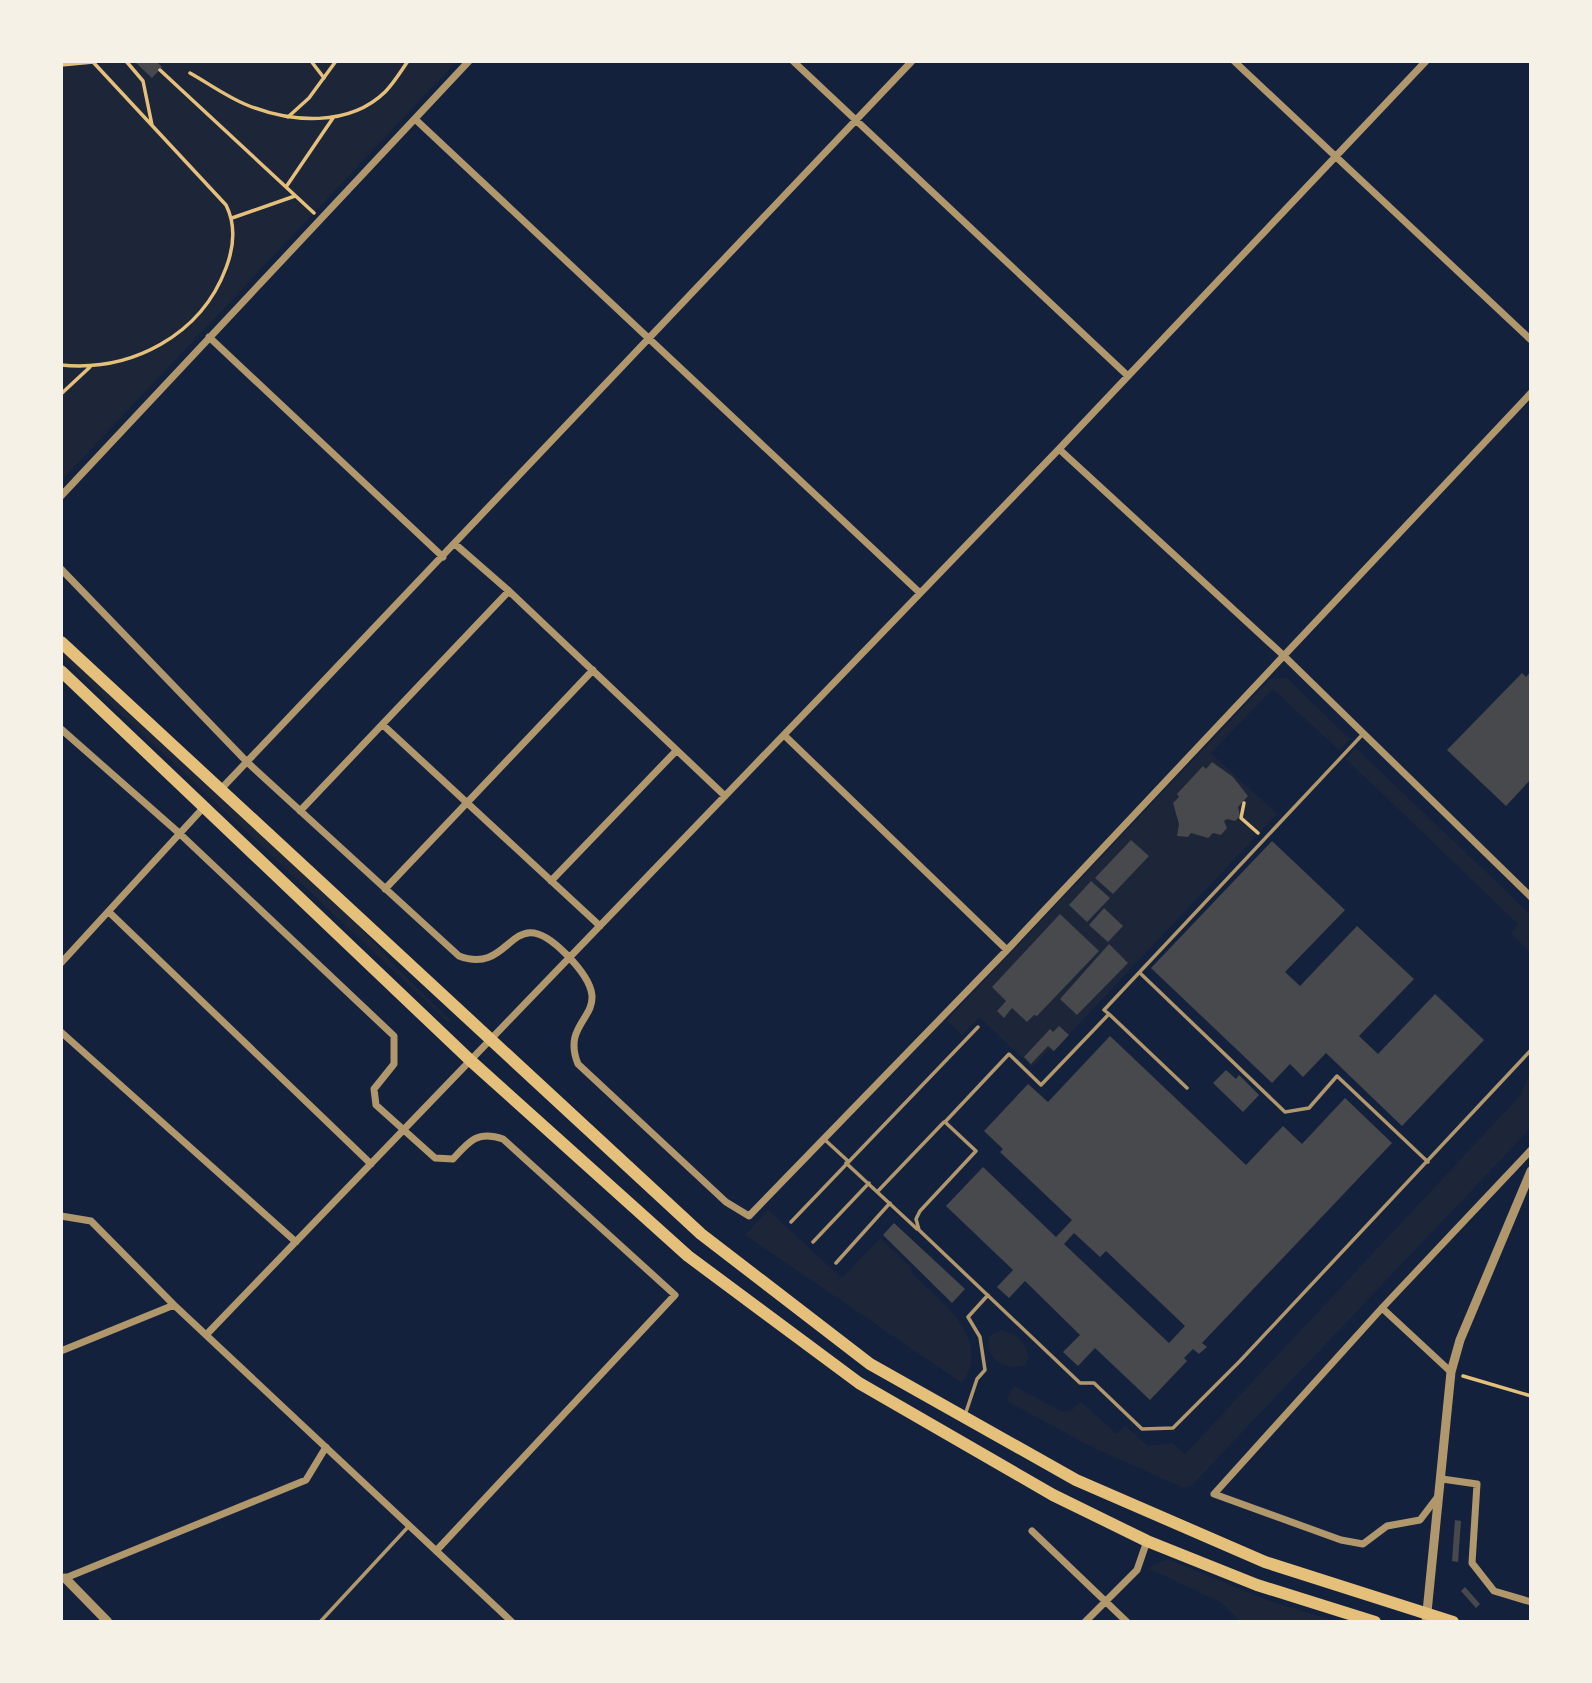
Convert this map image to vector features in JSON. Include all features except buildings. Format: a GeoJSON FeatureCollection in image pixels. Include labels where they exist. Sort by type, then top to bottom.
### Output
{"type":"FeatureCollection","features":[{"type":"Feature","properties":{"kind":"highway"},"geometry":{"type":"LineString","coordinates":[[61,642],[493,1038],[701,1234],[870,1364],[1076,1480],[1265,1562],[1426,1618],[1453,1622]]}},
{"type":"Feature","properties":{"kind":"highway"},"geometry":{"type":"LineString","coordinates":[[61,671],[471,1061],[688,1256],[859,1383],[1053,1495],[1147,1541],[1257,1585],[1375,1622]]}},
{"type":"Feature","properties":{"kind":"street"},"geometry":{"type":"LineString","coordinates":[[61,496],[469,61]]}},
{"type":"Feature","properties":{"kind":"street"},"geometry":{"type":"LineString","coordinates":[[793,61],[1128,376]]}},
{"type":"Feature","properties":{"kind":"street"},"geometry":{"type":"LineString","coordinates":[[221,789],[912,61]]}},
{"type":"Feature","properties":{"kind":"street"},"geometry":{"type":"LineString","coordinates":[[1234,61],[1531,340]]}},
{"type":"Feature","properties":{"kind":"street"},"geometry":{"type":"LineString","coordinates":[[206,1335],[1059,449],[1426,61]]}},
{"type":"Feature","properties":{"kind":"street"},"geometry":{"type":"LineString","coordinates":[[415,119],[920,593]]}},
{"type":"Feature","properties":{"kind":"street"},"geometry":{"type":"LineString","coordinates":[[209,337],[443,557]]}},
{"type":"Feature","properties":{"kind":"street"},"geometry":{"type":"LineString","coordinates":[[61,569],[247,762],[459,956],[469,960],[496,956],[513,938],[534,932],[552,939],[587,976],[594,994],[592,1007],[575,1037],[573,1052],[578,1064],[726,1202],[750,1216],[1007,950],[1531,393]]}},
{"type":"Feature","properties":{"kind":"street"},"geometry":{"type":"LineString","coordinates":[[1059,449],[1283,655],[1531,897]]}},
{"type":"Feature","properties":{"kind":"street"},"geometry":{"type":"LineString","coordinates":[[455,544],[509,591],[725,796]]}},
{"type":"Feature","properties":{"kind":"street"},"geometry":{"type":"LineString","coordinates":[[300,811],[509,591]]}},
{"type":"Feature","properties":{"kind":"street"},"geometry":{"type":"LineString","coordinates":[[385,889],[593,670]]}},
{"type":"Feature","properties":{"kind":"street"},"geometry":{"type":"LineString","coordinates":[[383,725],[600,926]]}},
{"type":"Feature","properties":{"kind":"street"},"geometry":{"type":"LineString","coordinates":[[61,729],[179,833],[394,1036],[394,1064],[374,1089],[373,1097],[376,1105],[404,1131],[435,1158],[444,1160],[453,1158],[477,1136],[488,1134],[503,1139],[675,1295],[436,1550]]}},
{"type":"Feature","properties":{"kind":"street"},"geometry":{"type":"LineString","coordinates":[[783,735],[1007,950]]}},
{"type":"Feature","properties":{"kind":"street"},"geometry":{"type":"LineString","coordinates":[[551,881],[676,751]]}},
{"type":"Feature","properties":{"kind":"street"},"geometry":{"type":"LineString","coordinates":[[61,963],[110,913],[204,807]]}},
{"type":"Feature","properties":{"kind":"street"},"geometry":{"type":"LineString","coordinates":[[110,913],[371,1164]]}},
{"type":"Feature","properties":{"kind":"street"},"geometry":{"type":"LineString","coordinates":[[61,1032],[296,1242]]}},
{"type":"Feature","properties":{"kind":"street"},"geometry":{"type":"LineString","coordinates":[[1441,1492],[1420,1520],[1387,1526],[1363,1544],[1341,1540],[1214,1494],[1382,1308],[1531,1150]]}},
{"type":"Feature","properties":{"kind":"street"},"geometry":{"type":"LineString","coordinates":[[1426,1618],[1441,1492],[1451,1372],[1460,1340],[1531,1171]]}},
{"type":"Feature","properties":{"kind":"street"},"geometry":{"type":"LineString","coordinates":[[61,1216],[91,1221],[174,1305],[512,1622]]}},
{"type":"Feature","properties":{"kind":"street"},"geometry":{"type":"LineString","coordinates":[[61,1351],[174,1305]]}},
{"type":"Feature","properties":{"kind":"street"},"geometry":{"type":"LineString","coordinates":[[1382,1308],[1451,1372]]}},
{"type":"Feature","properties":{"kind":"street"},"geometry":{"type":"LineString","coordinates":[[107,1622],[63,1579],[306,1480],[326,1447]]}},
{"type":"Feature","properties":{"kind":"street"},"geometry":{"type":"LineString","coordinates":[[1442,1479],[1477,1484],[1472,1563],[1494,1591],[1531,1602]]}},
{"type":"Feature","properties":{"kind":"street"},"geometry":{"type":"LineString","coordinates":[[1032,1531],[1127,1622]]}},
{"type":"Feature","properties":{"kind":"street"},"geometry":{"type":"LineString","coordinates":[[1085,1622],[1138,1570],[1147,1541]]}},
{"type":"Feature","properties":{"kind":"lane"},"geometry":{"type":"LineString","coordinates":[[1186,1088],[1104,1010],[1363,733]]}},
{"type":"Feature","properties":{"kind":"lane"},"geometry":{"type":"LineString","coordinates":[[1140,973],[1285,1112],[1309,1108],[1337,1076],[1427,1162]]}},
{"type":"Feature","properties":{"kind":"lane"},"geometry":{"type":"LineString","coordinates":[[878,1191],[1009,1054],[1041,1085],[1109,1014]]}},
{"type":"Feature","properties":{"kind":"lane"},"geometry":{"type":"LineString","coordinates":[[791,1222],[978,1027]]}},
{"type":"Feature","properties":{"kind":"lane"},"geometry":{"type":"LineString","coordinates":[[824,1139],[1080,1383],[1094,1383],[1142,1429],[1173,1428],[1531,1050]]}},
{"type":"Feature","properties":{"kind":"lane"},"geometry":{"type":"LineString","coordinates":[[919,1230],[916,1219],[920,1211],[976,1151],[945,1122]]}},
{"type":"Feature","properties":{"kind":"lane"},"geometry":{"type":"LineString","coordinates":[[813,1242],[869,1183]]}},
{"type":"Feature","properties":{"kind":"lane"},"geometry":{"type":"LineString","coordinates":[[836,1263],[890,1203]]}},
{"type":"Feature","properties":{"kind":"lane"},"geometry":{"type":"LineString","coordinates":[[964,1417],[977,1379],[985,1370],[979,1337],[968,1317],[988,1295]]}},
{"type":"Feature","properties":{"kind":"lane"},"geometry":{"type":"LineString","coordinates":[[320,1622],[410,1526]]}},
{"type":"Feature","properties":{"kind":"path"},"geometry":{"type":"LineString","coordinates":[[126,61],[143,80],[153,126]]}},
{"type":"Feature","properties":{"kind":"path"},"geometry":{"type":"LineString","coordinates":[[310,61],[324,78]]}},
{"type":"Feature","properties":{"kind":"path"},"geometry":{"type":"LineString","coordinates":[[288,117],[309,97],[335,61]]}},
{"type":"Feature","properties":{"kind":"path"},"geometry":{"type":"LineString","coordinates":[[190,73],[247,105],[288,117],[332,118],[366,107],[387,91],[408,61]]}},
{"type":"Feature","properties":{"kind":"path"},"geometry":{"type":"LineString","coordinates":[[61,65],[95,62],[226,205],[232,218],[233,242],[223,275],[191,321],[179,333],[149,352],[91,366],[61,365]]}},
{"type":"Feature","properties":{"kind":"path"},"geometry":{"type":"LineString","coordinates":[[160,70],[321,219]]}},
{"type":"Feature","properties":{"kind":"path"},"geometry":{"type":"LineString","coordinates":[[286,187],[332,118]]}},
{"type":"Feature","properties":{"kind":"path"},"geometry":{"type":"LineString","coordinates":[[232,218],[295,196]]}},
{"type":"Feature","properties":{"kind":"path"},"geometry":{"type":"LineString","coordinates":[[61,394],[91,366]]}},
{"type":"Feature","properties":{"kind":"path"},"geometry":{"type":"LineString","coordinates":[[1244,803],[1241,818],[1264,839]]}},
{"type":"Feature","properties":{"kind":"path"},"geometry":{"type":"LineString","coordinates":[[1451,1372],[1531,1396]]}},
{"type":"Feature","properties":{"kind":"shaded area"},"geometry":{"type":"Polygon","coordinates":[[[61,61],[457,61],[61,481],[61,61]]]}},
{"type":"Feature","properties":{"kind":"shaded area"},"geometry":{"type":"Polygon","coordinates":[[[61,649],[354,920],[396,967],[450,1020],[449,1023],[61,657],[61,649]]]}},
{"type":"Feature","properties":{"kind":"shaded area"},"geometry":{"type":"Polygon","coordinates":[[[1287,678],[1350,739],[1339,750],[1273,689],[1211,753],[1277,814],[1052,1052],[1049,1050],[1032,1067],[979,1017],[962,1035],[947,1020],[1270,679],[1287,678]]]}},
{"type":"Feature","properties":{"kind":"shaded area"},"geometry":{"type":"Polygon","coordinates":[[[1356,748],[1531,915],[1531,953],[1511,933],[1518,924],[1346,759],[1356,748]]]}},
{"type":"Feature","properties":{"kind":"shaded area"},"geometry":{"type":"Polygon","coordinates":[[[1531,1071],[1531,1124],[1527,1132],[1191,1486],[1184,1488],[1094,1448],[1006,1401],[1014,1386],[1063,1412],[1072,1410],[1081,1402],[1117,1434],[1125,1426],[1148,1446],[1173,1443],[1185,1454],[1520,1096],[1531,1071]]]}},
{"type":"Feature","properties":{"kind":"shaded area"},"geometry":{"type":"Polygon","coordinates":[[[768,1210],[842,1278],[880,1238],[910,1266],[913,1275],[950,1310],[968,1337],[972,1352],[970,1367],[962,1383],[745,1235],[768,1210]]]}},
{"type":"Feature","properties":{"kind":"shaded area"},"geometry":{"type":"Polygon","coordinates":[[[1001,1330],[1016,1336],[1023,1344],[1029,1359],[1023,1366],[1003,1364],[993,1356],[988,1344],[989,1336],[1001,1330]]]}},
{"type":"Feature","properties":{"kind":"shaded area"},"geometry":{"type":"Polygon","coordinates":[[[1167,1559],[1267,1600],[1338,1622],[1241,1622],[1222,1603],[1148,1568],[1167,1559]]]}}]}
